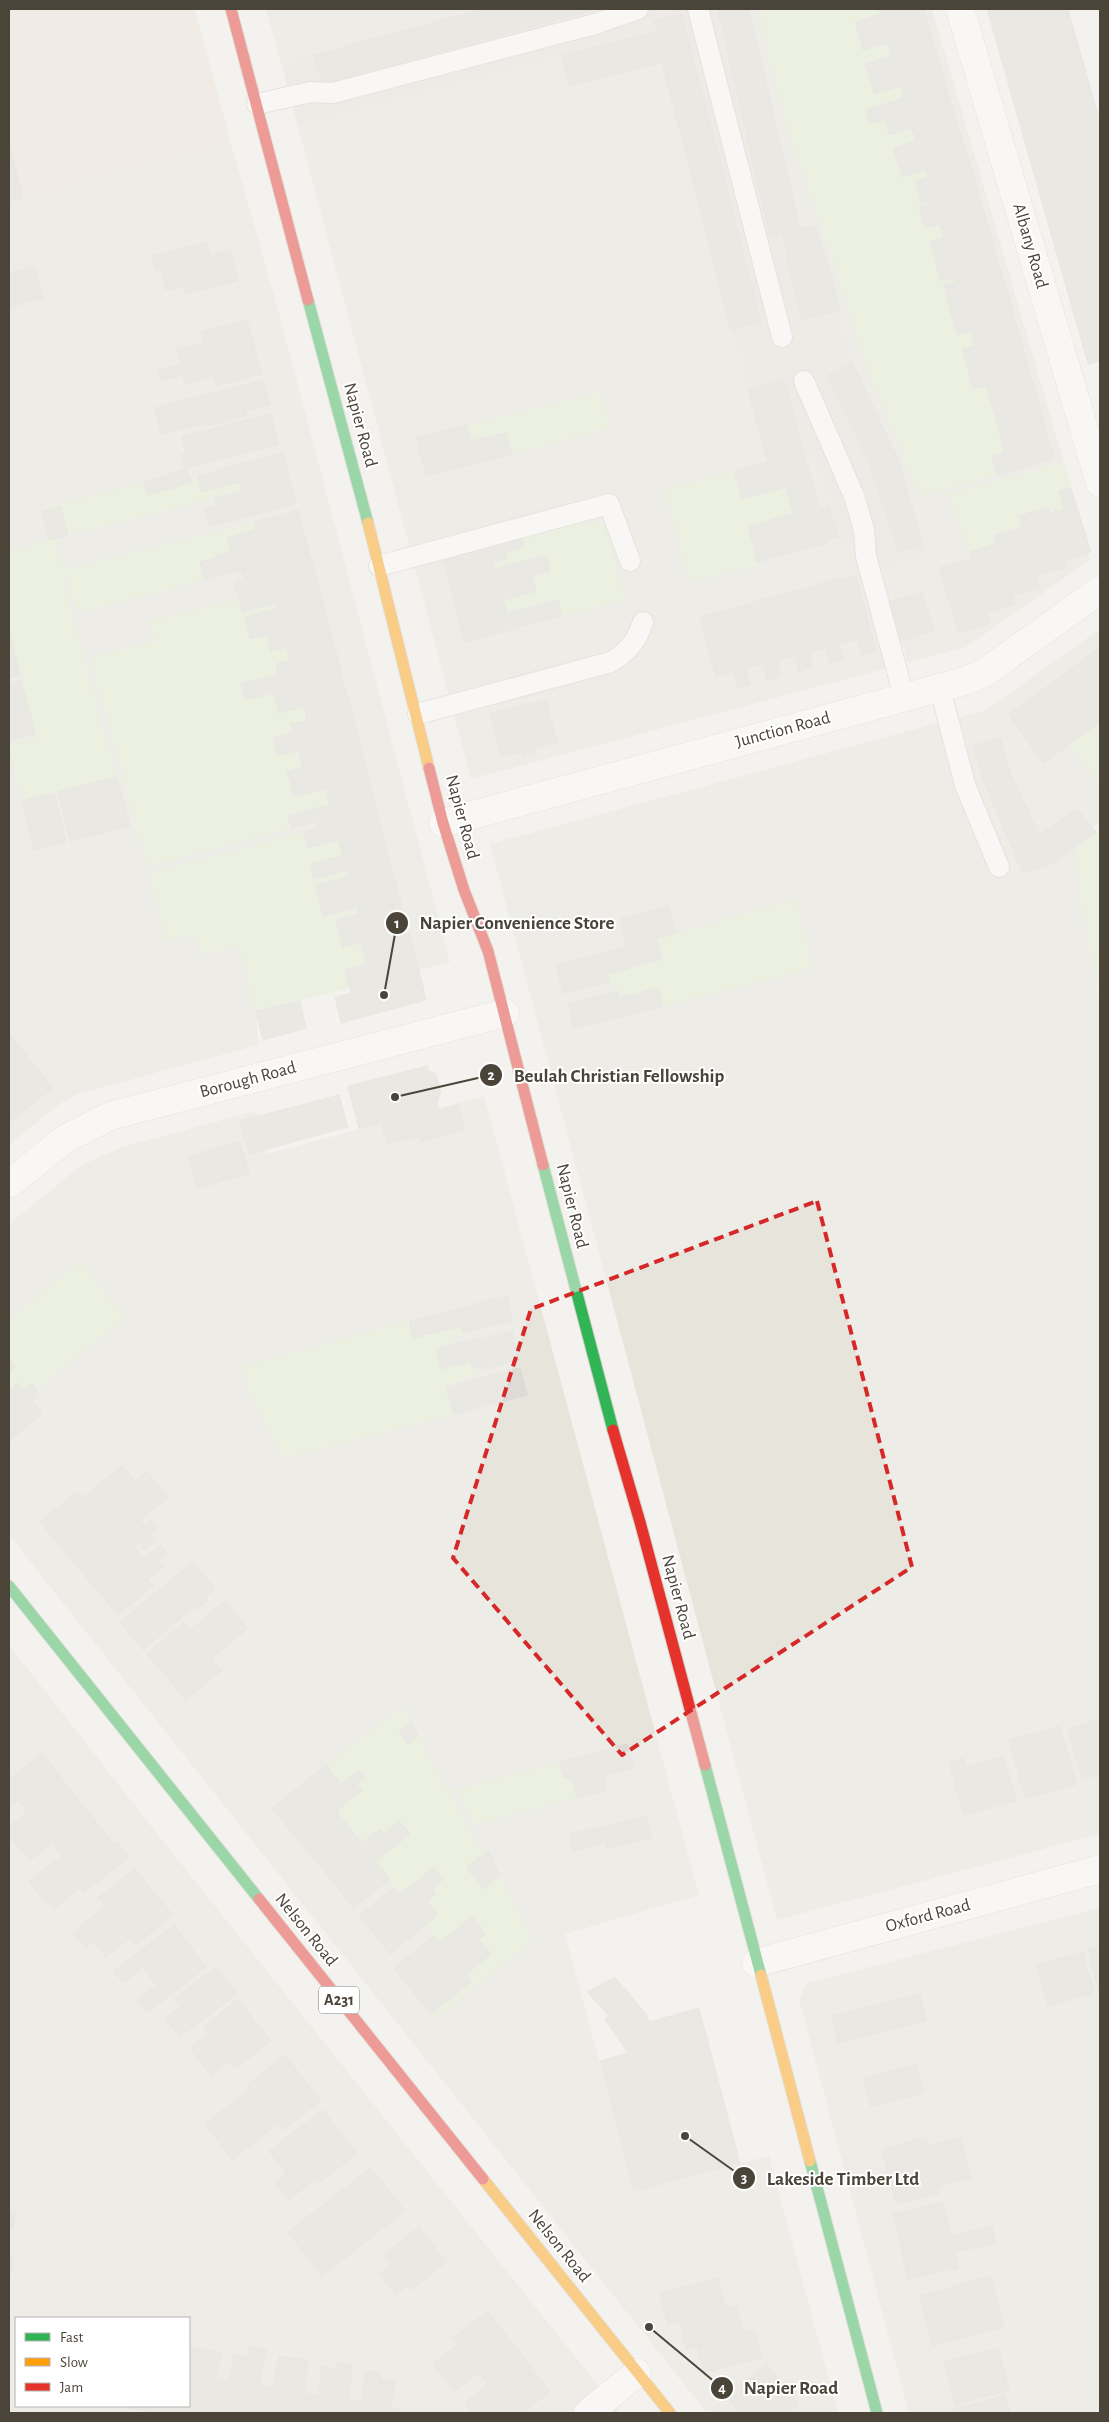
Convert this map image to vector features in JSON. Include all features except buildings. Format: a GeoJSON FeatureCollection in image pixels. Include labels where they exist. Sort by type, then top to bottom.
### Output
{"type":"FeatureCollection","features":[{"type":"Feature","properties":{"kind":"street","name":"Napier Road"},"geometry":{"type":"LineString","coordinates":[[231,9],[380,566],[418,714],[443,823],[464,890],[488,951],[506,1012],[580,1312],[629,1491],[640,1522],[877,2413]]}},
{"type":"Feature","properties":{"kind":"street","name":"Albany Road"},"geometry":{"type":"LineString","coordinates":[[960,9],[1100,482]]}},
{"type":"Feature","properties":{"kind":"street","name":"Junction Road"},"geometry":{"type":"LineString","coordinates":[[443,823],[940,688],[984,673],[1100,590]]}},
{"type":"Feature","properties":{"kind":"street","name":"Borough Road"},"geometry":{"type":"LineString","coordinates":[[9,1184],[66,1139],[110,1116],[506,1012]]}},
{"type":"Feature","properties":{"kind":"street","name":"Nelson Road"},"geometry":{"type":"LineString","coordinates":[[9,1586],[670,2413]]}},
{"type":"Feature","properties":{"kind":"street","name":"Oxford Road"},"geometry":{"type":"LineString","coordinates":[[756,1963],[1100,1870]]}},
{"type":"Feature","properties":{"kind":"street"},"geometry":{"type":"LineString","coordinates":[[588,2413],[637,2373]]}},
{"type":"Feature","properties":{"kind":"lane"},"geometry":{"type":"LineString","coordinates":[[257,104],[311,92],[333,92],[595,24],[638,9]]}},
{"type":"Feature","properties":{"kind":"lane"},"geometry":{"type":"LineString","coordinates":[[698,9],[782,337]]}},
{"type":"Feature","properties":{"kind":"lane"},"geometry":{"type":"LineString","coordinates":[[804,381],[854,496],[864,530],[866,556],[904,697]]}},
{"type":"Feature","properties":{"kind":"lane"},"geometry":{"type":"LineString","coordinates":[[380,566],[609,504],[630,561]]}},
{"type":"Feature","properties":{"kind":"lane"},"geometry":{"type":"LineString","coordinates":[[418,714],[611,662],[626,653],[636,642],[643,622]]}},
{"type":"Feature","properties":{"kind":"lane"},"geometry":{"type":"LineString","coordinates":[[940,688],[965,785],[999,867]]}},
{"type":"Feature","properties":{"kind":"highlighted area"},"geometry":{"type":"Polygon","coordinates":[[[817,1201],[912,1567],[622,1755],[453,1558],[531,1309],[817,1201]]]}},
{"type":"Feature","properties":{"kind":"shaded area"},"geometry":{"type":"Polygon","coordinates":[[[9,9],[195,9],[231,143],[9,203],[9,9]]]}},
{"type":"Feature","properties":{"kind":"shaded area"},"geometry":{"type":"Polygon","coordinates":[[[266,9],[483,9],[281,63],[266,9]]]}},
{"type":"Feature","properties":{"kind":"shaded area"},"geometry":{"type":"Polygon","coordinates":[[[483,9],[749,9],[800,228],[815,225],[832,276],[852,362],[899,461],[927,556],[880,571],[858,546],[840,543],[814,460],[804,452],[767,462],[662,62],[569,86],[561,57],[298,127],[281,63],[483,9]]]}},
{"type":"Feature","properties":{"kind":"shaded area"},"geometry":{"type":"Polygon","coordinates":[[[749,9],[932,9],[1064,462],[1090,560],[966,647],[908,663],[880,571],[927,556],[899,461],[852,362],[832,276],[814,225],[800,229],[749,9]]]}},
{"type":"Feature","properties":{"kind":"shaded area"},"geometry":{"type":"Polygon","coordinates":[[[561,56],[569,86],[662,62],[767,461],[804,452],[814,460],[840,543],[858,546],[888,668],[471,779],[298,127],[561,56]]]}},
{"type":"Feature","properties":{"kind":"shaded area"},"geometry":{"type":"Polygon","coordinates":[[[231,143],[277,306],[450,962],[256,1011],[258,1045],[78,1094],[62,1102],[9,1145],[9,203],[231,143]]]}},
{"type":"Feature","properties":{"kind":"shaded area"},"geometry":{"type":"Polygon","coordinates":[[[1100,629],[1100,823],[1092,828],[1096,832],[1074,853],[1100,1007],[1100,1834],[777,1920],[490,844],[986,710],[1100,629]]]}},
{"type":"Feature","properties":{"kind":"shaded area"},"geometry":{"type":"Polygon","coordinates":[[[484,1096],[699,1895],[565,1934],[634,2191],[769,2156],[838,2413],[707,2413],[9,1535],[9,1224],[82,1165],[122,1147],[256,1111],[267,1154],[484,1096]]]}},
{"type":"Feature","properties":{"kind":"shaded area"},"geometry":{"type":"Polygon","coordinates":[[[9,1645],[144,1817],[620,2413],[9,2413],[9,1645]]]}},
{"type":"Feature","properties":{"kind":"shaded area"},"geometry":{"type":"Polygon","coordinates":[[[1100,1908],[1100,2413],[909,2413],[799,1999],[807,1983],[1100,1908]]]}},
{"type":"Feature","properties":{"kind":"green space"},"geometry":{"type":"Polygon","coordinates":[[[760,9],[878,9],[880,14],[855,22],[863,50],[888,43],[892,56],[866,64],[874,94],[901,86],[904,98],[866,110],[870,124],[885,120],[889,135],[912,128],[916,141],[893,149],[902,177],[926,170],[928,177],[915,181],[921,203],[933,200],[934,203],[919,208],[925,228],[940,224],[944,238],[930,242],[941,281],[954,277],[955,282],[944,286],[957,335],[970,331],[975,345],[962,349],[973,389],[986,386],[1003,445],[1004,452],[992,456],[997,475],[918,496],[899,443],[866,365],[833,259],[787,126],[770,64],[760,9]]]}},
{"type":"Feature","properties":{"kind":"green space"},"geometry":{"type":"Polygon","coordinates":[[[600,392],[610,427],[512,455],[506,433],[471,441],[467,425],[600,392]]]}},
{"type":"Feature","properties":{"kind":"green space"},"geometry":{"type":"Polygon","coordinates":[[[1064,462],[1071,488],[1059,491],[1064,509],[1050,513],[1048,507],[1019,516],[1022,527],[994,535],[996,543],[969,552],[949,494],[1064,462]]]}},
{"type":"Feature","properties":{"kind":"green space"},"geometry":{"type":"Polygon","coordinates":[[[185,468],[191,481],[197,476],[201,492],[240,482],[242,491],[56,538],[64,569],[254,522],[256,530],[231,552],[200,562],[205,580],[76,613],[65,572],[61,573],[117,777],[22,801],[9,745],[40,737],[35,733],[21,680],[26,675],[20,675],[9,631],[9,551],[49,540],[41,509],[144,482],[185,468]]]}},
{"type":"Feature","properties":{"kind":"green space"},"geometry":{"type":"Polygon","coordinates":[[[734,471],[742,499],[786,487],[793,514],[748,526],[758,565],[689,583],[665,490],[734,471]]]}},
{"type":"Feature","properties":{"kind":"green space"},"geometry":{"type":"Polygon","coordinates":[[[578,520],[608,523],[612,534],[613,553],[625,599],[562,616],[557,600],[507,613],[503,600],[536,591],[532,576],[540,573],[495,569],[493,563],[507,559],[506,552],[519,549],[518,547],[524,545],[520,532],[578,520]]]}},
{"type":"Feature","properties":{"kind":"green space"},"geometry":{"type":"Polygon","coordinates":[[[239,599],[243,612],[276,603],[277,609],[245,618],[250,639],[267,635],[271,650],[287,647],[290,660],[276,664],[278,674],[241,684],[245,700],[274,693],[279,712],[303,707],[307,720],[291,724],[293,733],[273,738],[299,750],[303,767],[287,772],[294,797],[325,789],[329,805],[288,816],[291,828],[148,867],[90,658],[155,641],[151,621],[239,599]]]}},
{"type":"Feature","properties":{"kind":"green space"},"geometry":{"type":"Polygon","coordinates":[[[1100,722],[1100,786],[1070,744],[1100,722]]]}},
{"type":"Feature","properties":{"kind":"green space"},"geometry":{"type":"Polygon","coordinates":[[[1100,829],[1100,1007],[1074,853],[1100,829]]]}},
{"type":"Feature","properties":{"kind":"green space"},"geometry":{"type":"Polygon","coordinates":[[[304,832],[308,848],[339,840],[343,855],[310,864],[314,879],[347,870],[349,877],[315,886],[323,916],[358,907],[361,942],[367,964],[345,970],[350,988],[255,1011],[239,946],[201,955],[195,934],[167,941],[149,873],[304,832]]]}},
{"type":"Feature","properties":{"kind":"green space"},"geometry":{"type":"Polygon","coordinates":[[[795,899],[813,968],[663,1006],[658,988],[619,998],[618,991],[611,987],[607,974],[662,959],[657,939],[795,899]]]}},
{"type":"Feature","properties":{"kind":"green space"},"geometry":{"type":"Polygon","coordinates":[[[80,1262],[125,1318],[37,1389],[32,1384],[24,1391],[18,1384],[9,1391],[9,1373],[15,1367],[9,1359],[9,1351],[12,1348],[9,1344],[9,1320],[80,1262]]]}},
{"type":"Feature","properties":{"kind":"green space"},"geometry":{"type":"Polygon","coordinates":[[[409,1321],[413,1338],[461,1326],[462,1333],[436,1349],[441,1369],[471,1362],[472,1368],[480,1367],[478,1372],[447,1387],[454,1414],[284,1458],[247,1385],[243,1366],[409,1321]]]}},
{"type":"Feature","properties":{"kind":"green space"},"geometry":{"type":"Polygon","coordinates":[[[403,1707],[480,1851],[486,1847],[532,1941],[435,2019],[431,2014],[471,1982],[465,1975],[491,1954],[479,1939],[472,1917],[439,1943],[425,1925],[438,1915],[427,1901],[436,1894],[432,1889],[444,1878],[434,1867],[399,1895],[375,1862],[410,1834],[399,1821],[383,1834],[379,1829],[362,1843],[336,1811],[361,1791],[357,1785],[366,1777],[360,1770],[341,1784],[326,1765],[403,1707]]]}},
{"type":"Feature","properties":{"kind":"green space"},"geometry":{"type":"Polygon","coordinates":[[[559,1763],[564,1778],[571,1777],[577,1798],[474,1825],[455,1790],[559,1763]]]}},
{"type":"Feature","properties":{"kind":"traffic: fast"},"geometry":{"type":"LineString","coordinates":[[308,300],[368,523]]}},
{"type":"Feature","properties":{"kind":"traffic: fast"},"geometry":{"type":"LineString","coordinates":[[543,1165],[613,1430]]}},
{"type":"Feature","properties":{"kind":"traffic: fast"},"geometry":{"type":"LineString","coordinates":[[9,1586],[259,1899]]}},
{"type":"Feature","properties":{"kind":"traffic: fast"},"geometry":{"type":"LineString","coordinates":[[705,1765],[761,1975]]}},
{"type":"Feature","properties":{"kind":"traffic: fast"},"geometry":{"type":"LineString","coordinates":[[810,2161],[877,2413]]}},
{"type":"Feature","properties":{"kind":"traffic: slow"},"geometry":{"type":"LineString","coordinates":[[368,523],[429,768]]}},
{"type":"Feature","properties":{"kind":"traffic: slow"},"geometry":{"type":"LineString","coordinates":[[761,1975],[810,2161]]}},
{"type":"Feature","properties":{"kind":"traffic: slow"},"geometry":{"type":"LineString","coordinates":[[483,2179],[670,2413]]}},
{"type":"Feature","properties":{"kind":"traffic: jam"},"geometry":{"type":"LineString","coordinates":[[231,9],[308,300]]}},
{"type":"Feature","properties":{"kind":"traffic: jam"},"geometry":{"type":"LineString","coordinates":[[429,768],[443,823],[464,890],[488,951],[543,1165]]}},
{"type":"Feature","properties":{"kind":"traffic: jam"},"geometry":{"type":"LineString","coordinates":[[613,1430],[640,1522],[705,1765]]}},
{"type":"Feature","properties":{"kind":"traffic: jam"},"geometry":{"type":"LineString","coordinates":[[259,1899],[483,2179]]}},
{"type":"Feature","properties":{"kind":"place","name":"Napier Convenience Store"},"geometry":{"type":"Point","coordinates":[384,995]}},
{"type":"Feature","properties":{"kind":"place","name":"Beulah Christian Fellowship"},"geometry":{"type":"Point","coordinates":[395,1097]}},
{"type":"Feature","properties":{"kind":"place","name":"Lakeside Timber Ltd"},"geometry":{"type":"Point","coordinates":[685,2136]}},
{"type":"Feature","properties":{"kind":"place","name":"Napier Road"},"geometry":{"type":"Point","coordinates":[649,2327]}}]}
